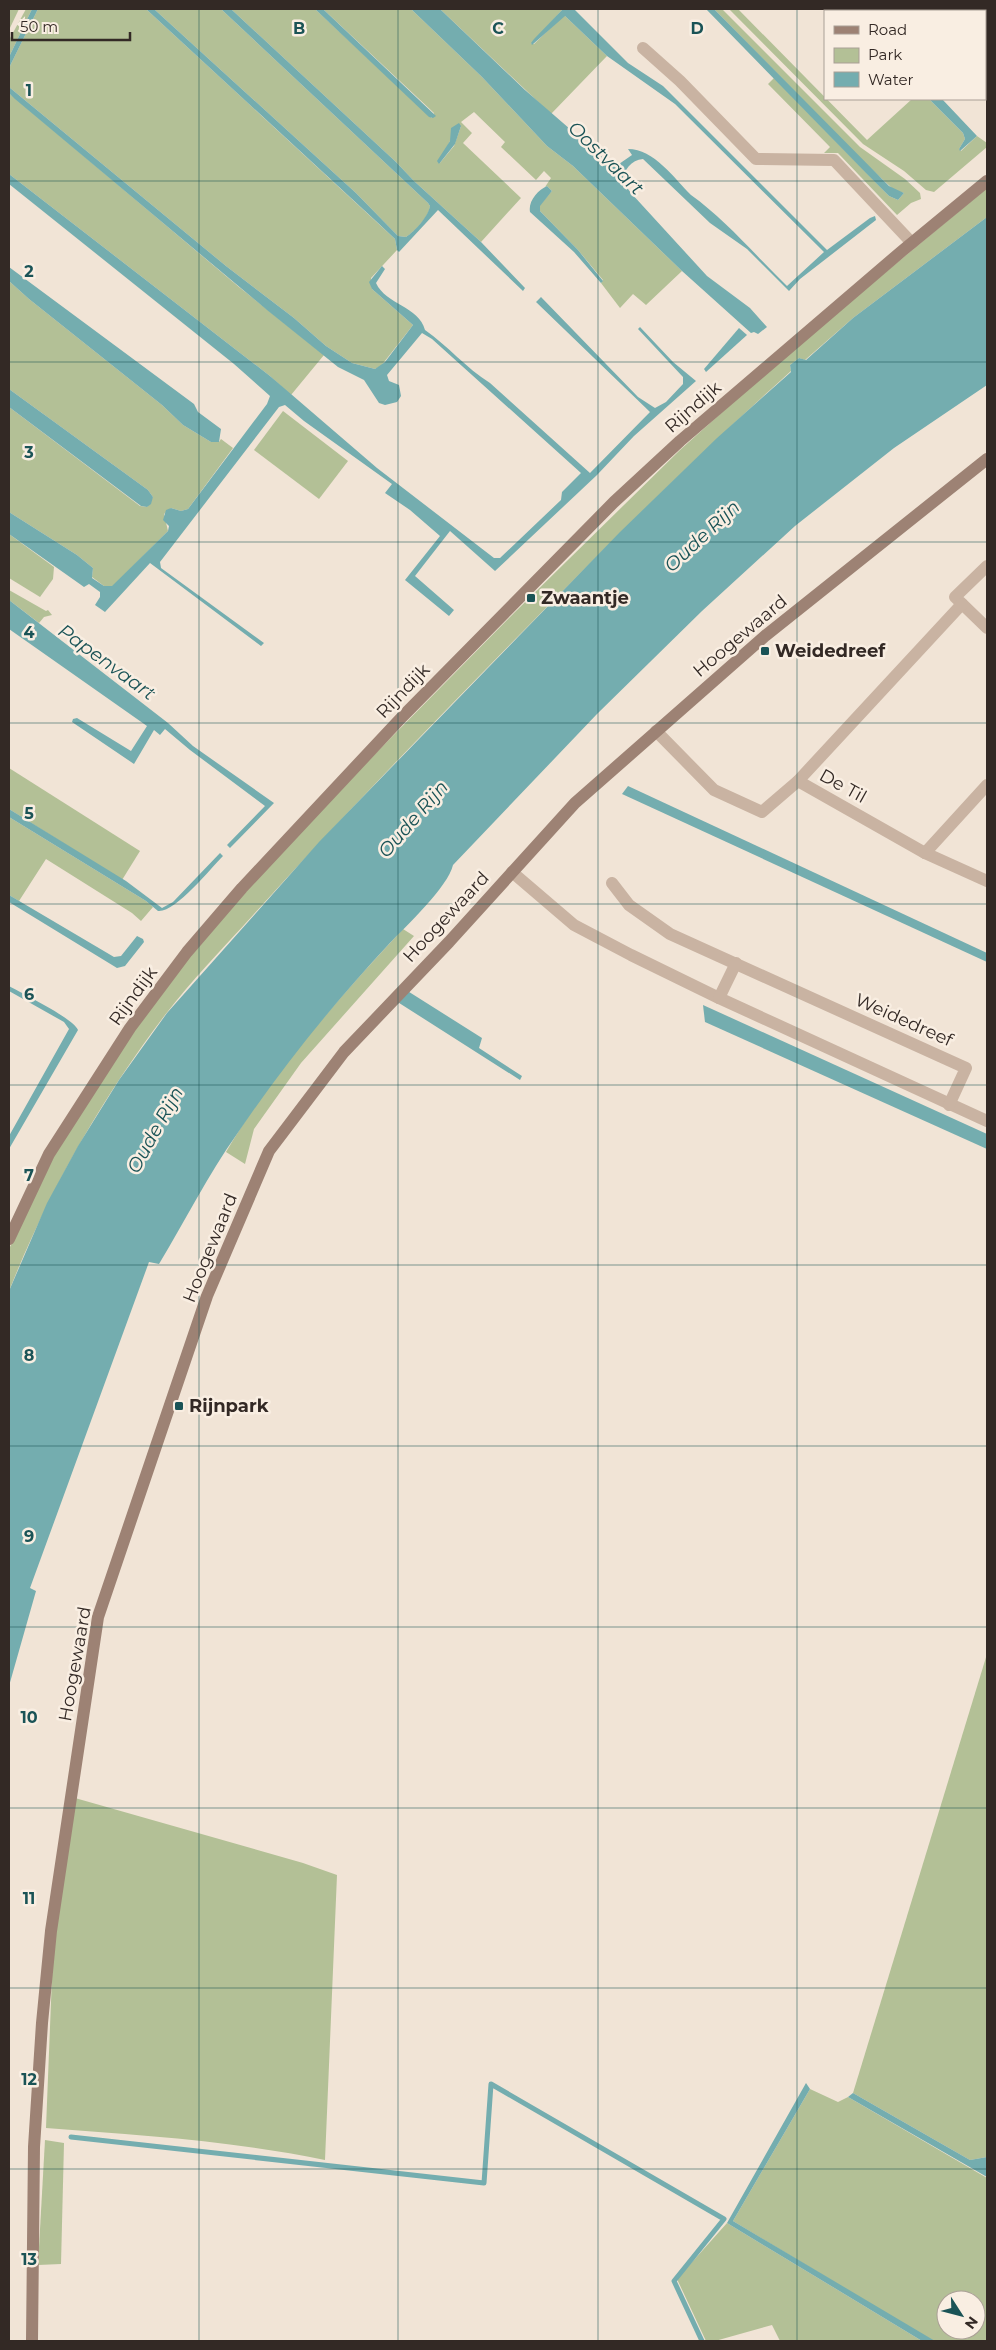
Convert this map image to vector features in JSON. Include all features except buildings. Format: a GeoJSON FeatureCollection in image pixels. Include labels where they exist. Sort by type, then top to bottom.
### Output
{"type":"FeatureCollection","features":[{"type":"Feature","properties":{"kind":"street"},"geometry":{"type":"LineString","coordinates":[[643,48],[680,81],[756,159],[834,160],[912,243]]}},
{"type":"Feature","properties":{"kind":"street","name":"Rijndijk"},"geometry":{"type":"LineString","coordinates":[[9,1239],[49,1154],[140,1014],[188,952],[242,888],[402,717],[614,502],[680,441],[987,181]]}},
{"type":"Feature","properties":{"kind":"street","name":"Hoogewaard"},"geometry":{"type":"LineString","coordinates":[[32,2341],[34,2147],[42,2023],[51,1931],[98,1617],[208,1296],[269,1151],[344,1052],[575,803],[765,636],[987,459]]}},
{"type":"Feature","properties":{"kind":"street"},"geometry":{"type":"LineString","coordinates":[[987,566],[955,597],[987,628]]}},
{"type":"Feature","properties":{"kind":"street"},"geometry":{"type":"LineString","coordinates":[[798,781],[962,604]]}},
{"type":"Feature","properties":{"kind":"street","name":"De Til"},"geometry":{"type":"LineString","coordinates":[[656,732],[714,790],[762,812],[798,781],[926,852],[987,881]]}},
{"type":"Feature","properties":{"kind":"street"},"geometry":{"type":"LineString","coordinates":[[926,852],[987,785]]}},
{"type":"Feature","properties":{"kind":"street"},"geometry":{"type":"LineString","coordinates":[[512,872],[574,925],[719,998],[987,1121]]}},
{"type":"Feature","properties":{"kind":"street","name":"Weidedreef"},"geometry":{"type":"LineString","coordinates":[[612,883],[629,905],[670,934],[966,1068],[949,1105]]}},
{"type":"Feature","properties":{"kind":"street"},"geometry":{"type":"LineString","coordinates":[[719,998],[736,963]]}},
{"type":"Feature","properties":{"kind":"green space"},"geometry":{"type":"Polygon","coordinates":[[[9,9],[19,9],[9,30],[9,9]]]}},
{"type":"Feature","properties":{"kind":"green space"},"geometry":{"type":"Polygon","coordinates":[[[26,9],[32,9],[9,57],[9,40],[26,9]]]}},
{"type":"Feature","properties":{"kind":"green space"},"geometry":{"type":"Polygon","coordinates":[[[38,9],[146,9],[395,239],[397,250],[371,278],[372,289],[413,325],[381,366],[375,369],[352,363],[326,346],[9,87],[9,68],[38,9]]]}},
{"type":"Feature","properties":{"kind":"green space"},"geometry":{"type":"Polygon","coordinates":[[[154,9],[221,9],[428,203],[430,206],[429,210],[421,223],[406,237],[398,236],[356,193],[154,9]]]}},
{"type":"Feature","properties":{"kind":"green space"},"geometry":{"type":"Polygon","coordinates":[[[231,9],[315,9],[432,118],[434,113],[323,9],[411,9],[482,77],[547,146],[573,166],[682,271],[646,305],[633,294],[620,308],[601,283],[603,280],[578,250],[540,211],[539,206],[552,191],[547,186],[545,187],[551,178],[544,171],[536,180],[501,147],[505,142],[474,112],[461,122],[472,133],[463,143],[521,198],[481,242],[231,9]],[[461,126],[450,141],[439,164],[454,146],[461,126]]]}},
{"type":"Feature","properties":{"kind":"green space"},"geometry":{"type":"Polygon","coordinates":[[[440,9],[563,9],[531,44],[534,44],[564,15],[607,56],[551,114],[440,9]]]}},
{"type":"Feature","properties":{"kind":"green space"},"geometry":{"type":"Polygon","coordinates":[[[714,9],[722,9],[860,147],[905,179],[920,193],[921,199],[911,203],[897,215],[838,153],[824,153],[830,147],[768,84],[774,78],[889,196],[898,200],[904,193],[894,190],[865,163],[714,9]]]}},
{"type":"Feature","properties":{"kind":"green space"},"geometry":{"type":"Polygon","coordinates":[[[729,9],[738,9],[824,96],[824,100],[828,100],[867,140],[911,100],[930,100],[963,133],[965,139],[959,149],[961,151],[977,136],[987,143],[987,147],[934,192],[926,190],[904,171],[863,144],[729,9]]]}},
{"type":"Feature","properties":{"kind":"green space"},"geometry":{"type":"Polygon","coordinates":[[[9,93],[239,287],[324,355],[291,395],[270,376],[9,174],[9,93]]]}},
{"type":"Feature","properties":{"kind":"green space"},"geometry":{"type":"Polygon","coordinates":[[[987,188],[987,217],[853,318],[805,360],[799,358],[790,365],[791,371],[661,493],[451,705],[327,835],[197,976],[165,1015],[98,1113],[41,1218],[9,1291],[9,1249],[55,1154],[156,993],[299,831],[514,613],[680,450],[786,355],[987,188]]]}},
{"type":"Feature","properties":{"kind":"green space"},"geometry":{"type":"Polygon","coordinates":[[[9,281],[162,405],[183,425],[211,442],[219,442],[221,439],[233,448],[188,509],[181,511],[171,508],[164,514],[168,531],[112,587],[104,586],[92,577],[93,568],[77,555],[9,512],[9,407],[140,506],[147,507],[153,497],[148,490],[9,389],[9,281]]]}},
{"type":"Feature","properties":{"kind":"green space"},"geometry":{"type":"Polygon","coordinates":[[[283,411],[348,461],[319,499],[254,450],[283,411]]]}},
{"type":"Feature","properties":{"kind":"green space"},"geometry":{"type":"Polygon","coordinates":[[[9,534],[54,567],[53,579],[40,597],[9,578],[9,534]]]}},
{"type":"Feature","properties":{"kind":"green space"},"geometry":{"type":"Polygon","coordinates":[[[9,590],[46,611],[48,610],[52,615],[44,617],[39,623],[9,600],[9,590]]]}},
{"type":"Feature","properties":{"kind":"green space"},"geometry":{"type":"Polygon","coordinates":[[[9,768],[140,851],[122,880],[9,809],[9,768]]]}},
{"type":"Feature","properties":{"kind":"green space"},"geometry":{"type":"Polygon","coordinates":[[[9,817],[153,907],[141,921],[132,913],[46,859],[19,901],[9,895],[9,817]]]}},
{"type":"Feature","properties":{"kind":"green space"},"geometry":{"type":"Polygon","coordinates":[[[403,929],[414,936],[301,1063],[254,1129],[245,1164],[226,1152],[265,1092],[308,1036],[403,929]]]}},
{"type":"Feature","properties":{"kind":"green space"},"geometry":{"type":"Polygon","coordinates":[[[987,1654],[987,2157],[970,2160],[853,2093],[987,1654]]]}},
{"type":"Feature","properties":{"kind":"green space"},"geometry":{"type":"Polygon","coordinates":[[[75,1798],[303,1863],[337,1875],[325,2160],[221,2143],[46,2128],[54,1926],[75,1798]]]}},
{"type":"Feature","properties":{"kind":"green space"},"geometry":{"type":"Polygon","coordinates":[[[810,2089],[838,2102],[848,2097],[987,2178],[987,2341],[932,2341],[733,2221],[810,2089]]]}},
{"type":"Feature","properties":{"kind":"green space"},"geometry":{"type":"Polygon","coordinates":[[[45,2140],[64,2143],[61,2264],[38,2265],[45,2140]]]}},
{"type":"Feature","properties":{"kind":"green space"},"geometry":{"type":"Polygon","coordinates":[[[727,2223],[922,2341],[780,2341],[772,2325],[715,2341],[706,2341],[677,2279],[727,2223]]]}},
{"type":"Feature","properties":{"kind":"water"},"geometry":{"type":"Polygon","coordinates":[[[32,9],[38,9],[9,68],[9,57],[32,9]]]}},
{"type":"Feature","properties":{"kind":"water"},"geometry":{"type":"Polygon","coordinates":[[[146,9],[154,9],[356,193],[398,236],[406,237],[410,234],[427,215],[430,206],[428,203],[221,9],[231,9],[481,242],[525,288],[523,291],[438,210],[399,252],[395,239],[146,9]]]}},
{"type":"Feature","properties":{"kind":"water"},"geometry":{"type":"Polygon","coordinates":[[[315,9],[323,9],[436,116],[433,118],[429,117],[315,9]]]}},
{"type":"Feature","properties":{"kind":"water"},"geometry":{"type":"Polygon","coordinates":[[[411,9],[440,9],[525,90],[608,162],[617,161],[619,164],[632,155],[628,149],[637,150],[655,159],[691,195],[729,227],[787,286],[824,252],[675,104],[607,56],[565,16],[532,45],[531,43],[534,39],[563,9],[574,9],[628,63],[663,86],[827,250],[870,218],[875,216],[876,220],[800,279],[789,291],[747,249],[710,223],[643,159],[635,161],[626,169],[622,181],[631,193],[707,276],[750,308],[767,327],[758,334],[751,333],[682,271],[573,166],[547,146],[482,77],[411,9]]]}},
{"type":"Feature","properties":{"kind":"water"},"geometry":{"type":"Polygon","coordinates":[[[706,9],[714,9],[889,186],[904,193],[898,200],[889,196],[706,9]]]}},
{"type":"Feature","properties":{"kind":"water"},"geometry":{"type":"Polygon","coordinates":[[[9,87],[326,346],[352,363],[375,369],[385,362],[413,325],[372,289],[369,282],[382,266],[385,269],[376,283],[387,296],[416,316],[422,322],[425,330],[490,383],[590,473],[650,412],[536,302],[541,297],[638,397],[655,408],[666,402],[683,384],[683,377],[638,329],[640,327],[673,362],[696,381],[634,436],[597,475],[495,571],[450,531],[415,576],[454,610],[449,616],[405,580],[440,536],[410,510],[385,493],[392,484],[304,421],[285,405],[279,407],[160,562],[161,568],[264,643],[261,646],[150,563],[105,612],[95,605],[100,597],[100,592],[89,584],[84,587],[9,534],[9,512],[77,555],[93,568],[92,578],[104,586],[112,586],[168,531],[169,526],[163,520],[166,510],[171,508],[181,511],[188,509],[267,404],[270,396],[234,364],[9,184],[9,174],[270,376],[377,468],[494,558],[500,558],[561,500],[562,492],[581,473],[432,339],[422,333],[387,375],[389,381],[399,385],[401,396],[397,402],[385,405],[379,403],[364,380],[338,367],[267,310],[15,99],[9,93],[9,87]]]}},
{"type":"Feature","properties":{"kind":"water"},"geometry":{"type":"Polygon","coordinates":[[[930,100],[943,100],[977,136],[960,151],[959,149],[965,139],[963,133],[930,100]]]}},
{"type":"Feature","properties":{"kind":"water"},"geometry":{"type":"Polygon","coordinates":[[[459,123],[461,126],[455,144],[439,164],[437,161],[450,141],[451,128],[459,123]]]}},
{"type":"Feature","properties":{"kind":"water"},"geometry":{"type":"Polygon","coordinates":[[[547,186],[552,191],[540,206],[540,211],[578,250],[603,281],[601,283],[574,252],[530,212],[534,196],[547,186]]]}},
{"type":"Feature","properties":{"kind":"water","name":"Oude Rijn"},"geometry":{"type":"Polygon","coordinates":[[[987,217],[987,385],[894,448],[795,526],[702,611],[597,714],[453,865],[450,874],[435,895],[368,967],[309,1036],[272,1084],[226,1150],[159,1264],[149,1262],[30,1588],[36,1591],[9,1686],[9,1291],[47,1203],[78,1146],[119,1080],[167,1013],[319,842],[620,532],[717,438],[791,372],[790,365],[799,358],[806,360],[853,318],[987,217]]]}},
{"type":"Feature","properties":{"kind":"water"},"geometry":{"type":"Polygon","coordinates":[[[9,267],[194,404],[198,412],[221,429],[219,442],[211,442],[183,425],[162,405],[29,299],[9,281],[9,267]]]}},
{"type":"Feature","properties":{"kind":"water"},"geometry":{"type":"Polygon","coordinates":[[[739,328],[747,335],[706,372],[704,369],[739,328]]]}},
{"type":"Feature","properties":{"kind":"water"},"geometry":{"type":"Polygon","coordinates":[[[9,389],[148,490],[153,497],[151,504],[147,507],[141,506],[9,407],[9,389]]]}},
{"type":"Feature","properties":{"kind":"water"},"geometry":{"type":"Polygon","coordinates":[[[9,600],[168,723],[193,746],[274,803],[230,848],[227,845],[265,806],[165,729],[160,735],[154,730],[134,764],[72,722],[73,719],[77,718],[131,751],[147,726],[9,629],[9,600]]]}},
{"type":"Feature","properties":{"kind":"water"},"geometry":{"type":"Polygon","coordinates":[[[628,786],[987,953],[987,962],[622,794],[628,786]]]}},
{"type":"Feature","properties":{"kind":"water"},"geometry":{"type":"Polygon","coordinates":[[[9,809],[126,881],[162,908],[173,902],[220,853],[223,856],[183,898],[165,910],[158,911],[146,901],[9,817],[9,809]]]}},
{"type":"Feature","properties":{"kind":"water"},"geometry":{"type":"Polygon","coordinates":[[[9,895],[114,957],[121,956],[137,936],[143,939],[144,942],[125,966],[117,968],[9,902],[9,895]]]}},
{"type":"Feature","properties":{"kind":"water"},"geometry":{"type":"Polygon","coordinates":[[[9,986],[58,1013],[78,1030],[9,1149],[9,1136],[69,1029],[64,1022],[9,991],[9,986]]]}},
{"type":"Feature","properties":{"kind":"water"},"geometry":{"type":"Polygon","coordinates":[[[406,990],[482,1038],[479,1048],[522,1076],[520,1080],[396,1001],[406,990]]]}},
{"type":"Feature","properties":{"kind":"water"},"geometry":{"type":"Polygon","coordinates":[[[703,1005],[987,1134],[987,1149],[705,1022],[703,1005]]]}},
{"type":"Feature","properties":{"kind":"water"},"geometry":{"type":"Polygon","coordinates":[[[806,2083],[810,2089],[733,2221],[935,2341],[922,2341],[727,2223],[806,2083]]]}},
{"type":"Feature","properties":{"kind":"water"},"geometry":{"type":"Polygon","coordinates":[[[853,2093],[970,2160],[987,2157],[987,2177],[848,2097],[853,2093]]]}},
{"type":"Feature","properties":{"kind":"waterway"},"geometry":{"type":"LineString","coordinates":[[71,2137],[484,2183],[491,2084],[724,2219],[674,2281],[702,2341]]}},
{"type":"Feature","properties":{"kind":"place","name":"Zwaantje"},"geometry":{"type":"Point","coordinates":[531,598]}},
{"type":"Feature","properties":{"kind":"place","name":"Weidedreef"},"geometry":{"type":"Point","coordinates":[765,651]}},
{"type":"Feature","properties":{"kind":"place","name":"Rijnpark"},"geometry":{"type":"Point","coordinates":[179,1406]}},
{"type":"Feature","properties":{"kind":"water label","name":"Oostvaart"},"geometry":{"type":"Point","coordinates":[606,158]}},
{"type":"Feature","properties":{"kind":"water label","name":"Papenvaart"},"geometry":{"type":"Point","coordinates":[107,662]}}]}
